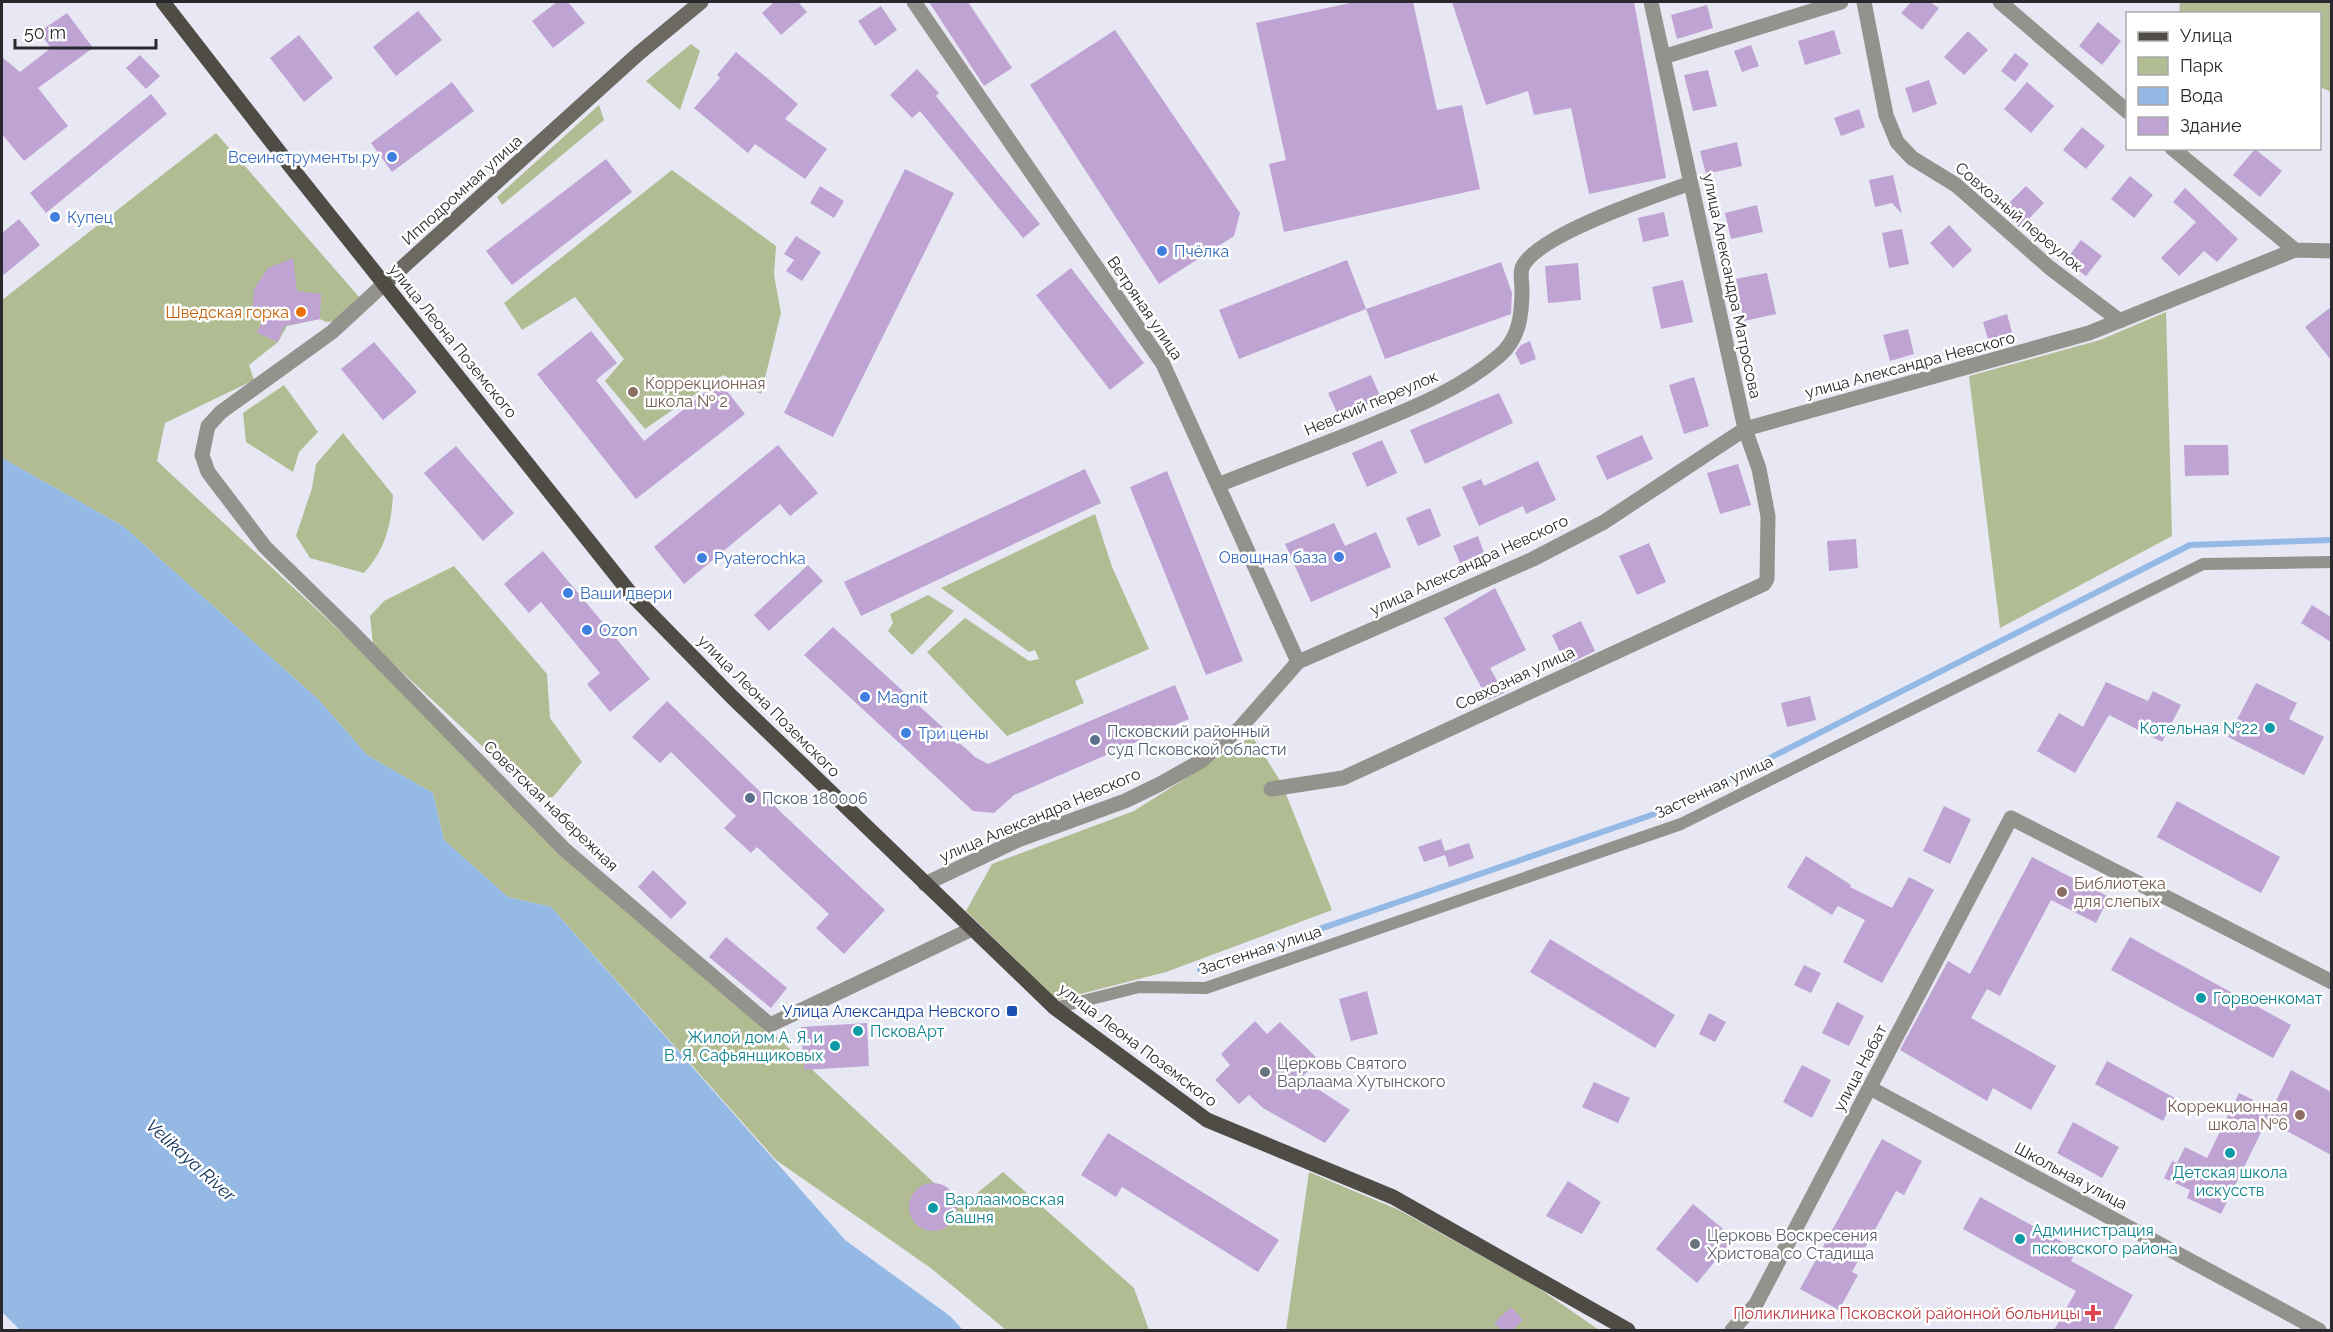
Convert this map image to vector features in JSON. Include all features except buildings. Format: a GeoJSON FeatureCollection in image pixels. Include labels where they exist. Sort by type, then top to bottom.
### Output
{"type":"FeatureCollection","features":[{"type":"Feature","properties":{"kind":"main road","name":"улица Леона Поземского"},"geometry":{"type":"LineString","coordinates":[[163,2],[631,594],[732,696],[1055,1008],[1207,1120],[1393,1197],[1628,1330]]}},
{"type":"Feature","properties":{"kind":"main road","name":"Ипподромная улица"},"geometry":{"type":"LineString","coordinates":[[384,284],[638,54],[702,2]]}},
{"type":"Feature","properties":{"kind":"street","name":"Ветряная улица"},"geometry":{"type":"LineString","coordinates":[[914,2],[1163,364],[1298,662]]}},
{"type":"Feature","properties":{"kind":"street","name":"улица Александра Матросова"},"geometry":{"type":"LineString","coordinates":[[1651,2],[1745,429],[1759,469],[1768,516],[1767,579]]}},
{"type":"Feature","properties":{"kind":"street"},"geometry":{"type":"LineString","coordinates":[[1663,57],[1841,2]]}},
{"type":"Feature","properties":{"kind":"street","name":"Совхозный переулок"},"geometry":{"type":"LineString","coordinates":[[1864,2],[1886,115],[1897,142],[1912,158],[1956,186],[2050,268],[2120,321]]}},
{"type":"Feature","properties":{"kind":"street"},"geometry":{"type":"LineString","coordinates":[[2000,2],[2126,111]]}},
{"type":"Feature","properties":{"kind":"street"},"geometry":{"type":"LineString","coordinates":[[2174,150],[2295,250]]}},
{"type":"Feature","properties":{"kind":"street","name":"Невский переулок"},"geometry":{"type":"LineString","coordinates":[[1218,485],[1420,405],[1475,376],[1502,354],[1516,337],[1521,314],[1521,269],[1528,257],[1542,247],[1611,212],[1691,183]]}},
{"type":"Feature","properties":{"kind":"street","name":"улица Александра Невского"},"geometry":{"type":"LineString","coordinates":[[925,884],[1018,840],[1125,801],[1201,761],[1240,728],[1298,662],[1533,559],[1604,522],[1745,429],[2089,333],[2295,250],[2331,251]]}},
{"type":"Feature","properties":{"kind":"street","name":"Ипподромная улица"},"geometry":{"type":"LineString","coordinates":[[202,455],[208,426],[221,412],[332,332],[384,284]]}},
{"type":"Feature","properties":{"kind":"street","name":"Советская набережная"},"geometry":{"type":"LineString","coordinates":[[202,455],[208,472],[265,547],[349,629],[565,850],[770,1025],[972,929]]}},
{"type":"Feature","properties":{"kind":"street","name":"Застенная улица"},"geometry":{"type":"LineString","coordinates":[[1055,1008],[1139,987],[1206,988],[1681,824],[2204,564],[2331,562]]}},
{"type":"Feature","properties":{"kind":"street","name":"Совхозная улица"},"geometry":{"type":"LineString","coordinates":[[1270,789],[1343,778],[1764,584],[1767,579]]}},
{"type":"Feature","properties":{"kind":"street","name":"улица Набат"},"geometry":{"type":"LineString","coordinates":[[1732,1330],[1755,1304],[2011,818],[2331,982]]}},
{"type":"Feature","properties":{"kind":"street","name":"Школьная улица"},"geometry":{"type":"LineString","coordinates":[[1870,1088],[2319,1330]]}},
{"type":"Feature","properties":{"kind":"green space"},"geometry":{"type":"Polygon","coordinates":[[[2180,2],[2331,2],[2331,92],[2321,87],[2321,12],[2179,12],[2180,2]]]}},
{"type":"Feature","properties":{"kind":"green space"},"geometry":{"type":"Polygon","coordinates":[[[691,44],[700,51],[680,110],[646,81],[691,44]]]}},
{"type":"Feature","properties":{"kind":"green space"},"geometry":{"type":"Polygon","coordinates":[[[599,105],[604,120],[502,205],[497,197],[599,105]]]}},
{"type":"Feature","properties":{"kind":"green space"},"geometry":{"type":"Polygon","coordinates":[[[216,133],[360,298],[337,321],[326,322],[320,319],[287,326],[278,342],[249,365],[254,380],[165,423],[157,461],[960,1207],[1003,1172],[1134,1288],[1149,1330],[1006,1330],[932,1269],[776,1160],[551,907],[508,897],[444,840],[433,793],[367,755],[319,700],[123,526],[2,458],[2,300],[216,133]]]}},
{"type":"Feature","properties":{"kind":"green space"},"geometry":{"type":"Polygon","coordinates":[[[672,170],[776,246],[774,275],[781,313],[761,394],[723,375],[645,429],[605,381],[624,359],[575,297],[522,330],[504,303],[672,170]]]}},
{"type":"Feature","properties":{"kind":"green space"},"geometry":{"type":"Polygon","coordinates":[[[2166,312],[2172,536],[2000,628],[1969,376],[2100,340],[2166,312]]]}},
{"type":"Feature","properties":{"kind":"green space"},"geometry":{"type":"Polygon","coordinates":[[[284,385],[318,432],[299,452],[293,472],[246,442],[243,413],[284,385]]]}},
{"type":"Feature","properties":{"kind":"green space"},"geometry":{"type":"Polygon","coordinates":[[[343,433],[393,495],[386,537],[364,573],[310,558],[296,536],[312,488],[316,464],[343,433]]]}},
{"type":"Feature","properties":{"kind":"green space"},"geometry":{"type":"Polygon","coordinates":[[[1095,514],[1112,567],[1149,649],[1075,681],[1084,703],[1007,736],[927,652],[965,618],[1029,661],[1039,659],[1035,650],[1029,652],[941,588],[1095,514]]]}},
{"type":"Feature","properties":{"kind":"green space"},"geometry":{"type":"Polygon","coordinates":[[[454,566],[547,674],[550,718],[582,762],[553,797],[538,798],[373,645],[370,616],[384,601],[454,566]]]}},
{"type":"Feature","properties":{"kind":"green space"},"geometry":{"type":"Polygon","coordinates":[[[928,595],[954,611],[912,655],[888,631],[893,623],[890,614],[928,595]]]}},
{"type":"Feature","properties":{"kind":"green space"},"geometry":{"type":"Polygon","coordinates":[[[1252,736],[1282,784],[1332,910],[1166,972],[1057,1000],[966,911],[992,864],[1134,811],[1252,736]]]}},
{"type":"Feature","properties":{"kind":"green space"},"geometry":{"type":"Polygon","coordinates":[[[1309,1172],[1399,1210],[1537,1287],[1599,1330],[1286,1330],[1309,1172]]]}},
{"type":"Feature","properties":{"kind":"water","name":"Velikaya River"},"geometry":{"type":"Polygon","coordinates":[[[2,458],[123,526],[319,700],[367,755],[433,793],[444,840],[508,897],[551,907],[845,1240],[950,1316],[963,1330],[20,1330],[2,1312],[2,458]]]}},
{"type":"Feature","properties":{"kind":"waterway"},"geometry":{"type":"LineString","coordinates":[[1200,970],[1669,809],[2190,545],[2332,540]]}},
{"type":"Feature","properties":{"kind":"place","name":"Всеинструменты.ру"},"geometry":{"type":"Point","coordinates":[392,157]}},
{"type":"Feature","properties":{"kind":"place","name":"Купец"},"geometry":{"type":"Point","coordinates":[55,217]}},
{"type":"Feature","properties":{"kind":"place","name":"Пчёлка"},"geometry":{"type":"Point","coordinates":[1162,251]}},
{"type":"Feature","properties":{"kind":"place","name":"Шведская горка"},"geometry":{"type":"Point","coordinates":[301,312]}},
{"type":"Feature","properties":{"kind":"place","name":"Коррекционная школа № 2"},"geometry":{"type":"Point","coordinates":[633,392]}},
{"type":"Feature","properties":{"kind":"place","name":"Овощная база"},"geometry":{"type":"Point","coordinates":[1339,557]}},
{"type":"Feature","properties":{"kind":"place","name":"Pyaterochka"},"geometry":{"type":"Point","coordinates":[702,558]}},
{"type":"Feature","properties":{"kind":"place","name":"Ваши двери"},"geometry":{"type":"Point","coordinates":[568,593]}},
{"type":"Feature","properties":{"kind":"place","name":"Ozon"},"geometry":{"type":"Point","coordinates":[587,630]}},
{"type":"Feature","properties":{"kind":"place","name":"Magnit"},"geometry":{"type":"Point","coordinates":[865,697]}},
{"type":"Feature","properties":{"kind":"place","name":"Котельная №22"},"geometry":{"type":"Point","coordinates":[2270,728]}},
{"type":"Feature","properties":{"kind":"place","name":"Три цены"},"geometry":{"type":"Point","coordinates":[906,733]}},
{"type":"Feature","properties":{"kind":"place","name":"Псковский районный суд Псковской области"},"geometry":{"type":"Point","coordinates":[1095,740]}},
{"type":"Feature","properties":{"kind":"place","name":"Псков 180006"},"geometry":{"type":"Point","coordinates":[750,798]}},
{"type":"Feature","properties":{"kind":"place","name":"Библиотека для слепых"},"geometry":{"type":"Point","coordinates":[2062,892]}},
{"type":"Feature","properties":{"kind":"place","name":"Горвоенкомат"},"geometry":{"type":"Point","coordinates":[2201,998]}},
{"type":"Feature","properties":{"kind":"place","name":"Улица Александра Невского"},"geometry":{"type":"Point","coordinates":[1012,1011]}},
{"type":"Feature","properties":{"kind":"place","name":"ПсковАрт"},"geometry":{"type":"Point","coordinates":[858,1031]}},
{"type":"Feature","properties":{"kind":"place","name":"Жилой дом А. Я. и В. Я. Сафьянщиковых"},"geometry":{"type":"Point","coordinates":[835,1046]}},
{"type":"Feature","properties":{"kind":"place","name":"Церковь Святого Варлаама Хутынского"},"geometry":{"type":"Point","coordinates":[1265,1072]}},
{"type":"Feature","properties":{"kind":"place","name":"Коррекционная школа №6"},"geometry":{"type":"Point","coordinates":[2300,1115]}},
{"type":"Feature","properties":{"kind":"place","name":"Детская школа искусств"},"geometry":{"type":"Point","coordinates":[2230,1153]}},
{"type":"Feature","properties":{"kind":"place","name":"Варлаамовская башня"},"geometry":{"type":"Point","coordinates":[933,1208]}},
{"type":"Feature","properties":{"kind":"place","name":"Администрация псковского района"},"geometry":{"type":"Point","coordinates":[2020,1239]}},
{"type":"Feature","properties":{"kind":"place","name":"Церковь Воскресения Христова со Стадища"},"geometry":{"type":"Point","coordinates":[1695,1244]}},
{"type":"Feature","properties":{"kind":"place","name":"Поликлиника Псковской районной больницы"},"geometry":{"type":"Point","coordinates":[2093,1313]}}]}
